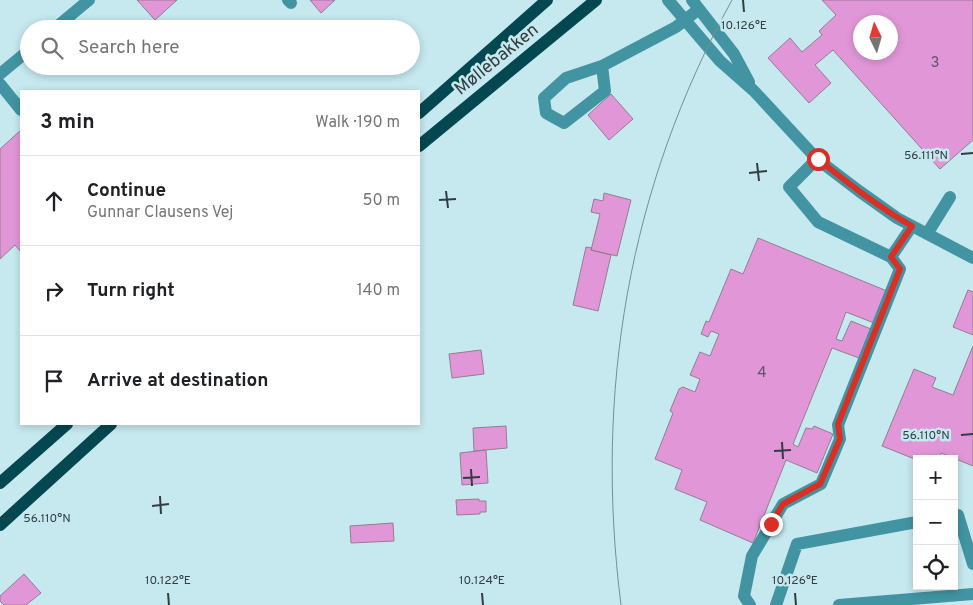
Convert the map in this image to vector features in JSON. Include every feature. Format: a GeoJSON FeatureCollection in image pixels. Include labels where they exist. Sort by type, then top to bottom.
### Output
{"type":"FeatureCollection","features":[{"type":"Feature","properties":{"kind":"main road","name":"Møllebakken"},"geometry":{"type":"LineString","coordinates":[[420,112],[547,0]]}},
{"type":"Feature","properties":{"kind":"main road","name":"Møllebakken"},"geometry":{"type":"LineString","coordinates":[[420,145],[596,0]]}},
{"type":"Feature","properties":{"kind":"main road"},"geometry":{"type":"LineString","coordinates":[[0,483],[66,425]]}},
{"type":"Feature","properties":{"kind":"main road"},"geometry":{"type":"LineString","coordinates":[[0,525],[110,425]]}},
{"type":"Feature","properties":{"kind":"street"},"geometry":{"type":"LineString","coordinates":[[65,20],[89,0]]}},
{"type":"Feature","properties":{"kind":"street"},"geometry":{"type":"LineString","coordinates":[[668,0],[720,61],[754,91],[818,159],[897,218],[973,258]]}},
{"type":"Feature","properties":{"kind":"street"},"geometry":{"type":"LineString","coordinates":[[602,66],[605,91],[564,123],[546,113],[544,98],[566,78],[602,66],[676,27],[685,20],[696,4],[734,54],[754,91]]}},
{"type":"Feature","properties":{"kind":"street"},"geometry":{"type":"LineString","coordinates":[[0,74],[20,57]]}},
{"type":"Feature","properties":{"kind":"street"},"geometry":{"type":"LineString","coordinates":[[0,84],[20,109]]}},
{"type":"Feature","properties":{"kind":"street"},"geometry":{"type":"LineString","coordinates":[[750,605],[744,596],[752,556],[783,504],[820,484],[840,439],[838,424],[900,269],[891,257],[818,222],[789,187],[818,159]]}},
{"type":"Feature","properties":{"kind":"street"},"geometry":{"type":"LineString","coordinates":[[927,234],[950,197]]}},
{"type":"Feature","properties":{"kind":"street"},"geometry":{"type":"LineString","coordinates":[[891,257],[912,226]]}},
{"type":"Feature","properties":{"kind":"street"},"geometry":{"type":"LineString","coordinates":[[958,515],[973,564]]}},
{"type":"Feature","properties":{"kind":"street"},"geometry":{"type":"LineString","coordinates":[[776,605],[797,544],[913,523]]}},
{"type":"Feature","properties":{"kind":"street"},"geometry":{"type":"LineString","coordinates":[[839,605],[973,594]]}},
{"type":"Feature","properties":{"kind":"building"},"geometry":{"type":"Polygon","coordinates":[[[137,0],[177,0],[155,20],[137,0]]]}},
{"type":"Feature","properties":{"kind":"building"},"geometry":{"type":"Polygon","coordinates":[[[310,0],[335,0],[321,13],[310,0]]]}},
{"type":"Feature","properties":{"kind":"building"},"geometry":{"type":"Polygon","coordinates":[[[822,0],[973,0],[973,140],[940,169],[833,50],[815,65],[831,83],[809,103],[768,58],[790,38],[802,52],[822,35],[819,31],[836,15],[822,0]]]}},
{"type":"Feature","properties":{"kind":"building"},"geometry":{"type":"Polygon","coordinates":[[[611,94],[633,119],[609,140],[588,115],[611,94]]]}},
{"type":"Feature","properties":{"kind":"building"},"geometry":{"type":"Polygon","coordinates":[[[20,131],[20,251],[15,245],[0,259],[0,149],[20,131]]]}},
{"type":"Feature","properties":{"kind":"building"},"geometry":{"type":"Polygon","coordinates":[[[604,193],[631,200],[617,256],[591,250],[600,214],[591,212],[594,199],[603,201],[604,193]]]}},
{"type":"Feature","properties":{"kind":"building"},"geometry":{"type":"Polygon","coordinates":[[[758,238],[887,291],[874,323],[846,312],[836,339],[842,341],[851,321],[871,329],[859,358],[832,348],[793,444],[798,447],[806,428],[812,429],[814,426],[833,434],[817,473],[786,460],[753,543],[700,520],[707,502],[675,489],[682,470],[655,459],[673,413],[670,411],[679,389],[683,387],[695,392],[700,379],[690,375],[700,352],[710,356],[719,334],[711,331],[708,337],[701,334],[706,321],[709,322],[731,269],[743,274],[758,238]]]}},
{"type":"Feature","properties":{"kind":"building"},"geometry":{"type":"Polygon","coordinates":[[[586,247],[611,255],[598,311],[573,305],[586,247]]]}},
{"type":"Feature","properties":{"kind":"building"},"geometry":{"type":"Polygon","coordinates":[[[968,290],[973,292],[973,335],[953,327],[968,290]]]}},
{"type":"Feature","properties":{"kind":"building"},"geometry":{"type":"Polygon","coordinates":[[[973,346],[973,466],[958,460],[958,455],[941,453],[940,455],[913,455],[913,458],[882,446],[914,369],[936,378],[932,387],[953,395],[973,346]]]}},
{"type":"Feature","properties":{"kind":"building"},"geometry":{"type":"Polygon","coordinates":[[[481,350],[484,374],[452,378],[449,354],[481,350]]]}},
{"type":"Feature","properties":{"kind":"building"},"geometry":{"type":"Polygon","coordinates":[[[506,426],[507,448],[474,451],[473,428],[506,426]]]}},
{"type":"Feature","properties":{"kind":"building"},"geometry":{"type":"Polygon","coordinates":[[[486,450],[488,483],[462,485],[460,453],[486,450]]]}},
{"type":"Feature","properties":{"kind":"building"},"geometry":{"type":"Polygon","coordinates":[[[479,499],[479,501],[486,501],[486,512],[457,515],[456,500],[479,499]]]}},
{"type":"Feature","properties":{"kind":"building"},"geometry":{"type":"Polygon","coordinates":[[[393,523],[394,541],[351,543],[350,526],[393,523]]]}},
{"type":"Feature","properties":{"kind":"building"},"geometry":{"type":"Polygon","coordinates":[[[24,574],[41,593],[26,605],[4,605],[0,601],[0,596],[24,574]]]}},
{"type":"Feature","properties":{"kind":"tram line"},"geometry":{"type":"LineString","coordinates":[[621,605],[614,526],[612,447],[617,370],[627,294],[644,218],[667,144],[696,71],[732,0]]}},
{"type":"Feature","properties":{"kind":"route"},"geometry":{"type":"LineString","coordinates":[[771,524],[783,504],[820,484],[840,439],[838,424],[900,269],[891,257],[912,226],[897,218],[859,191],[818,159]]}}]}
